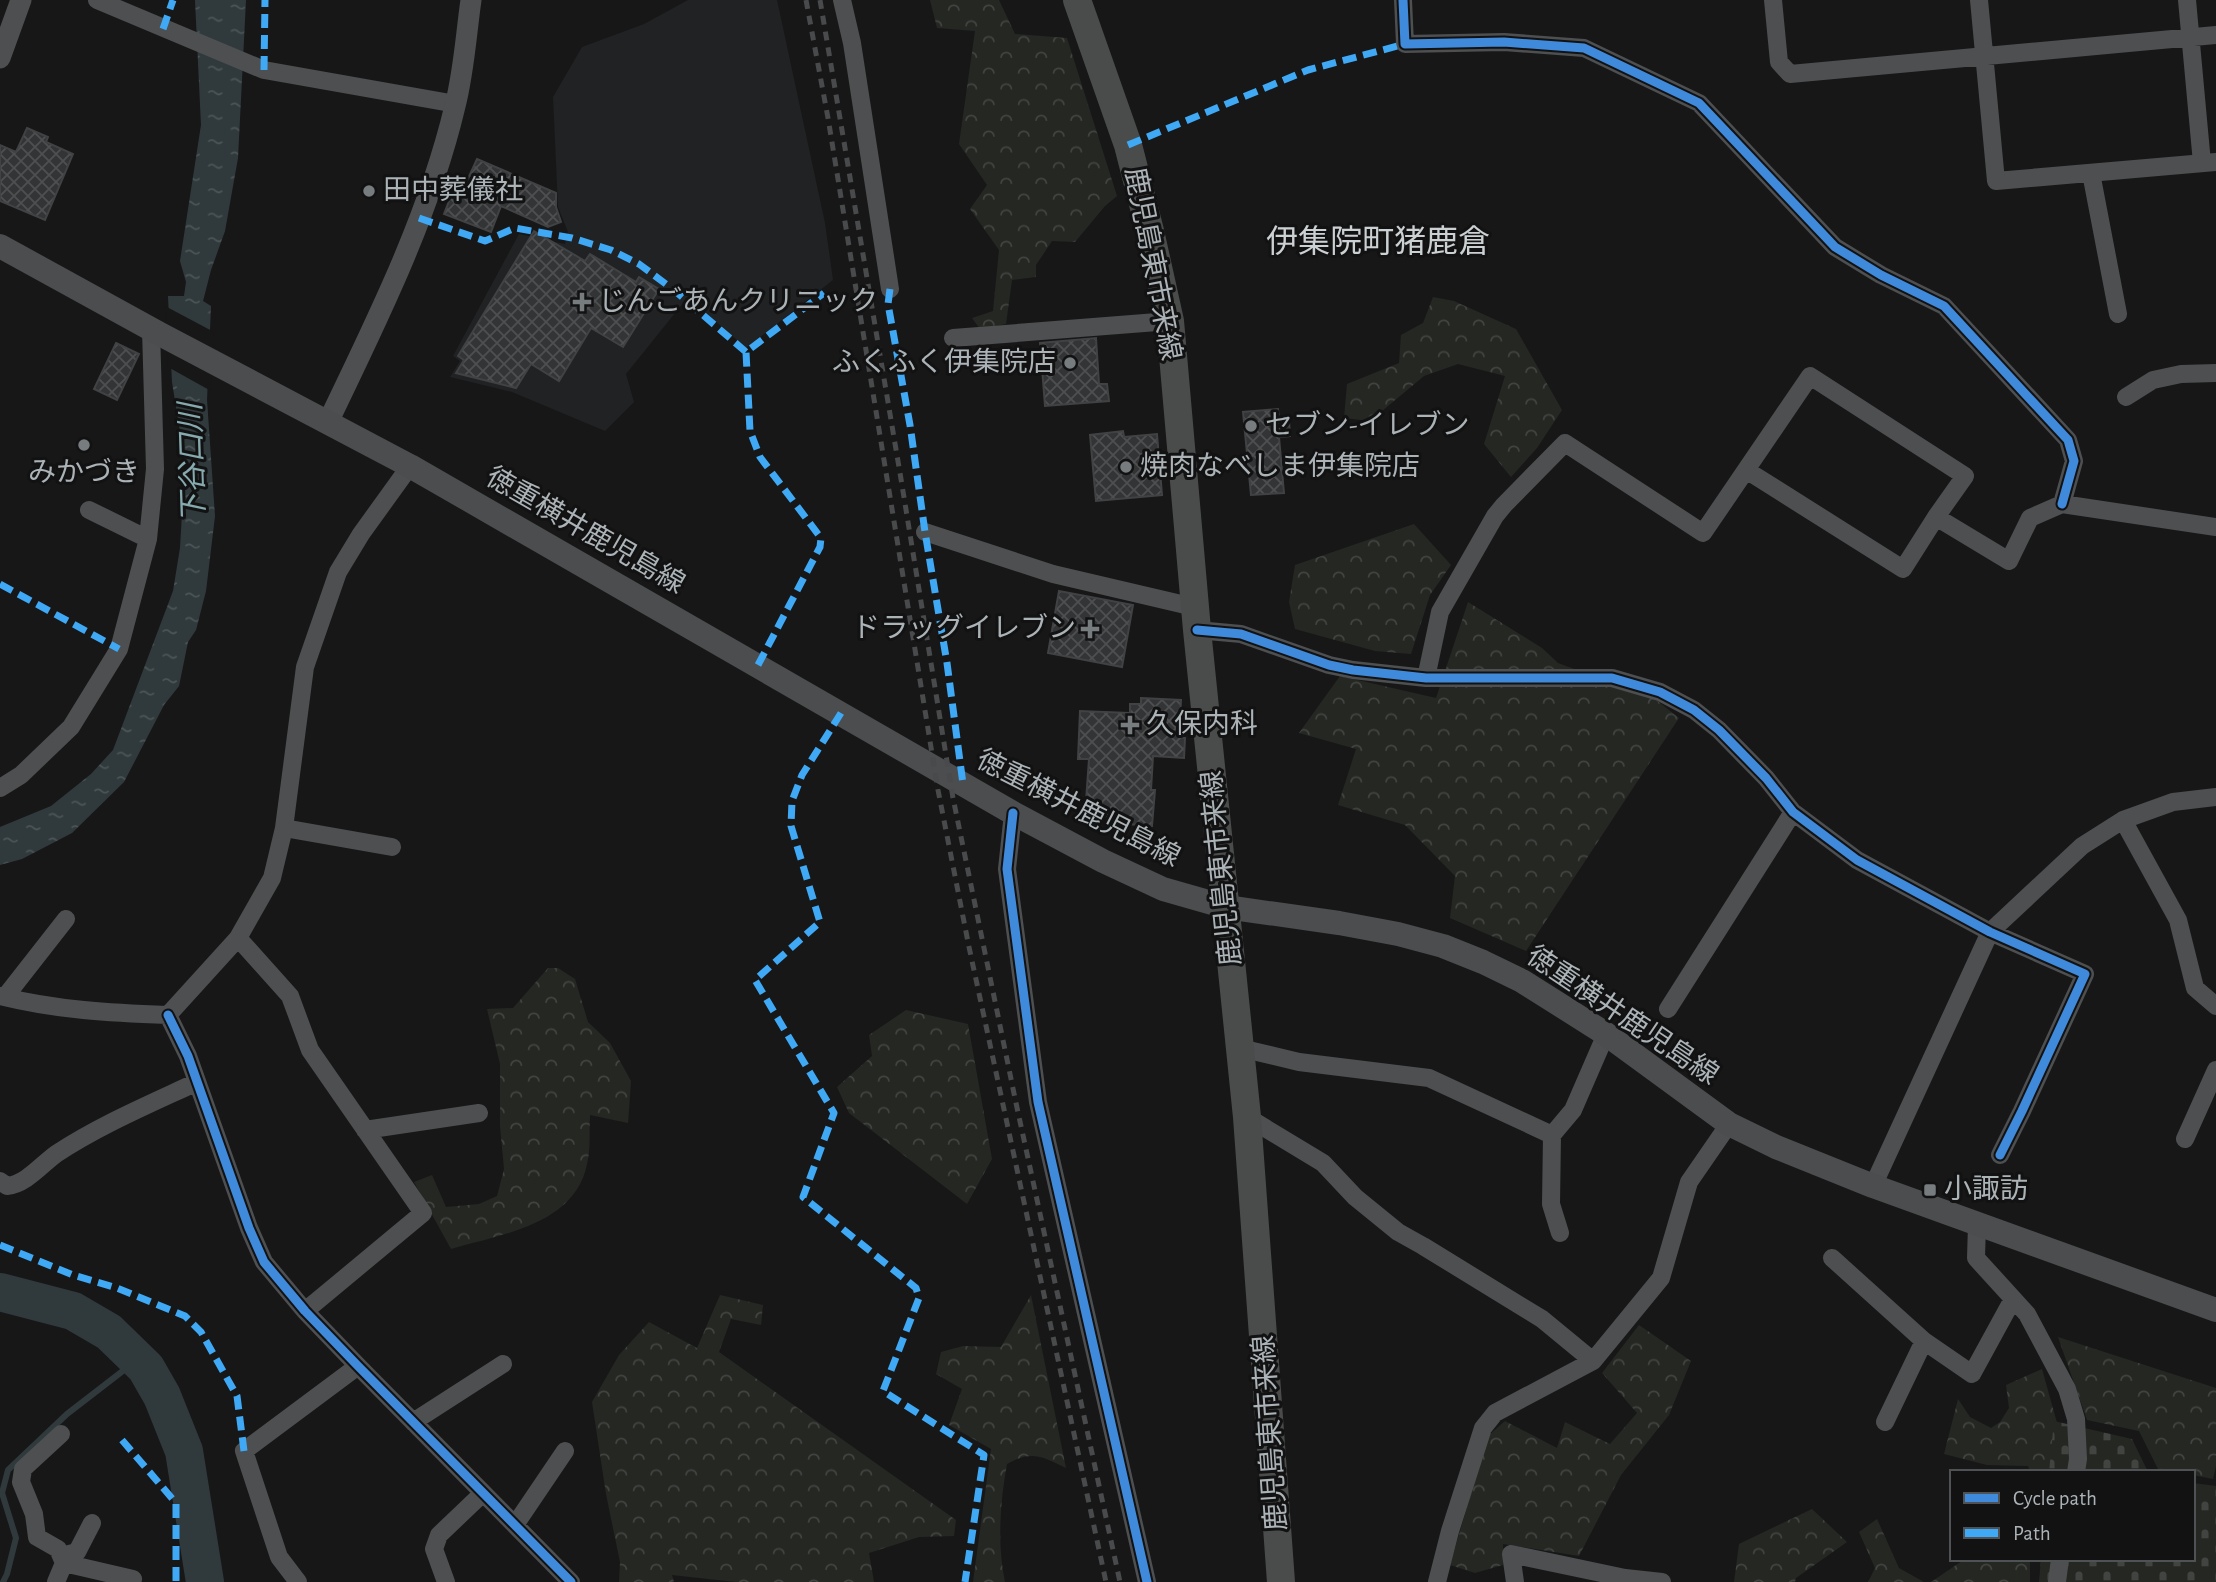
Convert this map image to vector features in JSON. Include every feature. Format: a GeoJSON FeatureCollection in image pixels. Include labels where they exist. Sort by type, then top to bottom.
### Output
{"type":"FeatureCollection","features":[{"type":"Feature","properties":{"kind":"main road","name":"鹿児島東市来線"},"geometry":{"type":"LineString","coordinates":[[1077,0],[1128,145],[1170,321],[1195,618],[1247,1117],[1281,1582]]}},
{"type":"Feature","properties":{"kind":"main road","name":"徳重横井鹿児島線"},"geometry":{"type":"LineString","coordinates":[[0,247],[410,466],[1013,813],[1103,861],[1163,889],[1226,907],[1398,934],[1443,946],[1483,962],[1522,981],[1606,1034],[1729,1124],[1776,1147],[1873,1186],[2216,1310]]}},
{"type":"Feature","properties":{"kind":"street"},"geometry":{"type":"LineString","coordinates":[[0,58],[21,0]]}},
{"type":"Feature","properties":{"kind":"street"},"geometry":{"type":"LineString","coordinates":[[97,0],[264,71],[456,104]]}},
{"type":"Feature","properties":{"kind":"street"},"geometry":{"type":"LineString","coordinates":[[328,422],[388,296],[435,177],[456,104],[471,0]]}},
{"type":"Feature","properties":{"kind":"street"},"geometry":{"type":"LineString","coordinates":[[842,0],[852,43],[890,289]]}},
{"type":"Feature","properties":{"kind":"street"},"geometry":{"type":"LineString","coordinates":[[1402,0],[1405,44],[1504,42],[1584,48],[1699,103],[1835,247],[1881,275],[1944,306],[2068,440],[2074,461],[2062,503]]}},
{"type":"Feature","properties":{"kind":"street"},"geometry":{"type":"LineString","coordinates":[[1773,0],[1779,62],[1790,74],[2216,35]]}},
{"type":"Feature","properties":{"kind":"street"},"geometry":{"type":"LineString","coordinates":[[1979,0],[1996,181],[2209,162],[2187,0]]}},
{"type":"Feature","properties":{"kind":"street"},"geometry":{"type":"LineString","coordinates":[[2091,173],[2118,314]]}},
{"type":"Feature","properties":{"kind":"street"},"geometry":{"type":"LineString","coordinates":[[953,338],[1170,321]]}},
{"type":"Feature","properties":{"kind":"street"},"geometry":{"type":"LineString","coordinates":[[0,788],[21,775],[71,727],[119,649],[148,539],[155,469],[155,332]]}},
{"type":"Feature","properties":{"kind":"street"},"geometry":{"type":"LineString","coordinates":[[2126,397],[2153,380],[2181,374],[2216,373]]}},
{"type":"Feature","properties":{"kind":"street"},"geometry":{"type":"LineString","coordinates":[[1426,678],[1440,612],[1489,526],[1504,505],[1565,443],[1703,533],[1810,376],[1965,476],[1903,569],[1746,470]]}},
{"type":"Feature","properties":{"kind":"street"},"geometry":{"type":"LineString","coordinates":[[66,919],[2,997],[86,1012],[168,1015],[238,938],[272,878],[284,828],[305,667],[338,572],[361,534],[410,466]]}},
{"type":"Feature","properties":{"kind":"street"},"geometry":{"type":"LineString","coordinates":[[1936,517],[2009,561],[2030,518],[2062,503],[2216,527]]}},
{"type":"Feature","properties":{"kind":"street"},"geometry":{"type":"LineString","coordinates":[[89,509],[148,539]]}},
{"type":"Feature","properties":{"kind":"street"},"geometry":{"type":"LineString","coordinates":[[925,532],[1195,618],[1329,665],[1426,678],[1612,678],[1660,692],[1694,710],[1719,730],[1766,778],[1793,812],[1857,860],[1990,932],[2085,974],[2000,1155]]}},
{"type":"Feature","properties":{"kind":"street"},"geometry":{"type":"LineString","coordinates":[[1873,1186],[1990,932],[2082,846],[2123,820],[2173,802],[2216,797]]}},
{"type":"Feature","properties":{"kind":"street"},"geometry":{"type":"LineString","coordinates":[[1668,1009],[1793,812]]}},
{"type":"Feature","properties":{"kind":"street"},"geometry":{"type":"LineString","coordinates":[[1013,813],[1007,869],[1038,1102],[1147,1582]]}},
{"type":"Feature","properties":{"kind":"street"},"geometry":{"type":"LineString","coordinates":[[2123,820],[2178,920],[2195,988],[2216,1006]]}},
{"type":"Feature","properties":{"kind":"street"},"geometry":{"type":"LineString","coordinates":[[284,828],[392,847]]}},
{"type":"Feature","properties":{"kind":"street"},"geometry":{"type":"LineString","coordinates":[[238,938],[290,996],[310,1051],[423,1213],[305,1311]]}},
{"type":"Feature","properties":{"kind":"street"},"geometry":{"type":"LineString","coordinates":[[168,1015],[188,1056],[249,1228],[264,1262],[305,1311],[515,1525],[560,1578]]}},
{"type":"Feature","properties":{"kind":"street"},"geometry":{"type":"LineString","coordinates":[[1560,1233],[1551,1205],[1552,1135],[1573,1110],[1606,1034]]}},
{"type":"Feature","properties":{"kind":"street"},"geometry":{"type":"LineString","coordinates":[[1240,1048],[1299,1062],[1429,1078],[1552,1135]]}},
{"type":"Feature","properties":{"kind":"street"},"geometry":{"type":"LineString","coordinates":[[2185,1139],[2216,1070]]}},
{"type":"Feature","properties":{"kind":"street"},"geometry":{"type":"LineString","coordinates":[[0,1181],[7,1186],[17,1185],[57,1154],[87,1136],[197,1082]]}},
{"type":"Feature","properties":{"kind":"street"},"geometry":{"type":"LineString","coordinates":[[365,1130],[480,1113]]}},
{"type":"Feature","properties":{"kind":"street"},"geometry":{"type":"LineString","coordinates":[[1247,1117],[1323,1163],[1355,1197],[1398,1232],[1542,1319],[1593,1361]]}},
{"type":"Feature","properties":{"kind":"street"},"geometry":{"type":"LineString","coordinates":[[1437,1582],[1450,1531],[1483,1428],[1496,1413],[1593,1361],[1661,1278],[1689,1182],[1729,1124]]}},
{"type":"Feature","properties":{"kind":"street"},"geometry":{"type":"LineString","coordinates":[[1977,1224],[1976,1258],[2027,1314],[2067,1389],[2076,1419],[2076,1470]]}},
{"type":"Feature","properties":{"kind":"street"},"geometry":{"type":"LineString","coordinates":[[1832,1258],[1924,1341],[1972,1374],[2013,1299]]}},
{"type":"Feature","properties":{"kind":"street"},"geometry":{"type":"LineString","coordinates":[[1885,1422],[1924,1341]]}},
{"type":"Feature","properties":{"kind":"street"},"geometry":{"type":"LineString","coordinates":[[413,1422],[503,1364]]}},
{"type":"Feature","properties":{"kind":"street"},"geometry":{"type":"LineString","coordinates":[[298,1582],[279,1557],[244,1451],[358,1366]]}},
{"type":"Feature","properties":{"kind":"street"},"geometry":{"type":"LineString","coordinates":[[56,1582],[63,1559],[58,1549],[37,1537],[34,1514],[21,1482],[23,1469],[61,1434]]}},
{"type":"Feature","properties":{"kind":"street"},"geometry":{"type":"LineString","coordinates":[[515,1525],[565,1451]]}},
{"type":"Feature","properties":{"kind":"street"},"geometry":{"type":"LineString","coordinates":[[446,1582],[434,1549],[439,1535],[483,1493]]}},
{"type":"Feature","properties":{"kind":"street"},"geometry":{"type":"LineString","coordinates":[[63,1559],[77,1552],[92,1522]]}},
{"type":"Feature","properties":{"kind":"street"},"geometry":{"type":"LineString","coordinates":[[1515,1582],[1511,1553],[1625,1578],[1662,1582]]}},
{"type":"Feature","properties":{"kind":"street"},"geometry":{"type":"LineString","coordinates":[[63,1559],[133,1579]]}},
{"type":"Feature","properties":{"kind":"street"},"geometry":{"type":"LineString","coordinates":[[2057,1582],[2060,1561]]}},
{"type":"Feature","properties":{"kind":"shaded area"},"geometry":{"type":"Polygon","coordinates":[[[688,0],[777,0],[825,223],[833,280],[746,348],[688,297],[626,374],[634,402],[605,431],[512,392],[450,377],[460,361],[453,356],[519,234],[565,244],[568,232],[558,207],[553,97],[582,47],[644,24],[688,0]]]}},
{"type":"Feature","properties":{"kind":"green space"},"geometry":{"type":"Polygon","coordinates":[[[930,0],[999,0],[1015,34],[1067,38],[1117,196],[1105,206],[1075,242],[1052,241],[1036,265],[1036,277],[1012,280],[1006,324],[980,329],[972,318],[993,311],[999,250],[970,209],[987,185],[959,144],[975,31],[937,28],[930,0]]]}},
{"type":"Feature","properties":{"kind":"green space"},"geometry":{"type":"Polygon","coordinates":[[[1433,297],[1454,301],[1516,329],[1562,410],[1537,448],[1511,477],[1484,444],[1505,376],[1458,364],[1424,376],[1370,421],[1344,418],[1347,384],[1399,363],[1401,335],[1423,323],[1433,297]]]}},
{"type":"Feature","properties":{"kind":"green space"},"geometry":{"type":"Polygon","coordinates":[[[1414,524],[1451,565],[1430,595],[1411,654],[1375,651],[1295,629],[1289,602],[1295,565],[1414,524]]]}},
{"type":"Feature","properties":{"kind":"green space"},"geometry":{"type":"Polygon","coordinates":[[[1468,602],[1542,648],[1558,663],[1655,699],[1679,718],[1526,951],[1450,918],[1455,876],[1405,825],[1338,805],[1356,749],[1299,733],[1340,676],[1436,698],[1468,602]]]}},
{"type":"Feature","properties":{"kind":"green space"},"geometry":{"type":"Polygon","coordinates":[[[548,968],[558,968],[575,979],[588,1022],[610,1043],[631,1081],[628,1123],[590,1115],[588,1158],[580,1185],[568,1201],[552,1214],[513,1232],[451,1249],[414,1182],[432,1175],[446,1207],[479,1204],[497,1196],[504,1169],[500,1126],[500,1064],[487,1009],[513,1008],[548,968]]]}},
{"type":"Feature","properties":{"kind":"green space"},"geometry":{"type":"Polygon","coordinates":[[[906,1010],[968,1024],[992,1159],[967,1204],[849,1113],[837,1087],[872,1056],[869,1035],[906,1010]]]}},
{"type":"Feature","properties":{"kind":"green space"},"geometry":{"type":"Polygon","coordinates":[[[720,1295],[763,1305],[761,1325],[731,1319],[719,1352],[956,1520],[954,1536],[919,1537],[869,1553],[874,1582],[736,1582],[672,1575],[674,1582],[619,1582],[620,1562],[592,1402],[619,1355],[649,1322],[697,1348],[720,1295]]]}},
{"type":"Feature","properties":{"kind":"green space"},"geometry":{"type":"Polygon","coordinates":[[[1031,1295],[1066,1468],[1037,1456],[1023,1457],[1007,1464],[1000,1523],[1005,1582],[973,1582],[991,1449],[949,1425],[962,1389],[936,1374],[941,1352],[963,1346],[1001,1347],[1031,1295]]]}},
{"type":"Feature","properties":{"kind":"green space"},"geometry":{"type":"Polygon","coordinates":[[[1639,1325],[1691,1361],[1669,1415],[1621,1475],[1579,1556],[1503,1544],[1503,1565],[1475,1573],[1450,1565],[1488,1436],[1505,1421],[1557,1448],[1565,1422],[1610,1444],[1637,1413],[1602,1373],[1639,1325]]]}},
{"type":"Feature","properties":{"kind":"green space"},"geometry":{"type":"Polygon","coordinates":[[[2058,1337],[2216,1388],[2216,1466],[2213,1479],[2195,1475],[2195,1470],[2158,1469],[2139,1431],[2087,1420],[2058,1337]]]}},
{"type":"Feature","properties":{"kind":"green space"},"geometry":{"type":"Polygon","coordinates":[[[2042,1369],[2064,1448],[2058,1470],[1987,1465],[1944,1454],[1958,1399],[1970,1417],[1991,1428],[2000,1422],[2009,1408],[2006,1385],[2042,1369]]]}},
{"type":"Feature","properties":{"kind":"green space"},"geometry":{"type":"Polygon","coordinates":[[[2054,1421],[2132,1439],[2147,1470],[2049,1470],[2054,1421]]]}},
{"type":"Feature","properties":{"kind":"green space"},"geometry":{"type":"Polygon","coordinates":[[[2195,1483],[2216,1486],[2216,1582],[2039,1582],[2041,1561],[2195,1561],[2195,1483]]]}},
{"type":"Feature","properties":{"kind":"green space"},"geometry":{"type":"Polygon","coordinates":[[[1812,1509],[1847,1542],[1796,1578],[1795,1582],[1734,1582],[1739,1544],[1812,1509]]]}},
{"type":"Feature","properties":{"kind":"green space"},"geometry":{"type":"Polygon","coordinates":[[[1877,1519],[1899,1568],[1924,1582],[1868,1582],[1875,1568],[1859,1532],[1877,1519]]]}},
{"type":"Feature","properties":{"kind":"green space"},"geometry":{"type":"Polygon","coordinates":[[[1962,1561],[2030,1561],[2030,1582],[1931,1582],[1962,1561]]]}},
{"type":"Feature","properties":{"kind":"water"},"geometry":{"type":"Polygon","coordinates":[[[195,0],[246,0],[238,158],[225,231],[203,301],[211,306],[207,400],[215,516],[206,591],[196,630],[188,642],[179,686],[164,705],[124,782],[72,833],[22,859],[0,865],[0,827],[51,806],[91,774],[113,750],[173,591],[180,548],[185,463],[172,382],[168,296],[184,296],[186,282],[180,261],[201,125],[195,0]]]}},
{"type":"Feature","properties":{"kind":"water"},"geometry":{"type":"Polygon","coordinates":[[[0,1273],[23,1284],[121,1358],[46,1318],[0,1306],[0,1273]]]}},
{"type":"Feature","properties":{"kind":"pier"},"geometry":{"type":"Polygon","coordinates":[[[165,306],[214,332],[211,391],[168,367],[165,306]]]}},
{"type":"Feature","properties":{"kind":"building"},"geometry":{"type":"Polygon","coordinates":[[[27,128],[48,137],[46,142],[73,154],[45,220],[0,201],[0,145],[16,152],[27,128]]]}},
{"type":"Feature","properties":{"kind":"building"},"geometry":{"type":"Polygon","coordinates":[[[477,159],[556,193],[556,207],[561,222],[548,227],[501,206],[491,232],[444,214],[453,191],[461,194],[477,159]]]}},
{"type":"Feature","properties":{"kind":"building"},"geometry":{"type":"Polygon","coordinates":[[[534,231],[585,261],[590,254],[636,282],[639,277],[659,289],[623,347],[591,328],[559,381],[531,364],[516,388],[456,373],[464,360],[458,356],[534,231]]]}},
{"type":"Feature","properties":{"kind":"building","name":"ふくふく伊集院店"},"geometry":{"type":"Polygon","coordinates":[[[1096,338],[1099,384],[1107,384],[1109,401],[1045,406],[1040,343],[1096,338]]]}},
{"type":"Feature","properties":{"kind":"building"},"geometry":{"type":"Polygon","coordinates":[[[116,343],[139,354],[117,400],[94,389],[116,343]]]}},
{"type":"Feature","properties":{"kind":"building"},"geometry":{"type":"Polygon","coordinates":[[[1278,409],[1279,421],[1289,421],[1290,436],[1279,437],[1284,493],[1251,495],[1243,412],[1278,409]]]}},
{"type":"Feature","properties":{"kind":"building","name":"焼肉なべしま伊集院店"},"geometry":{"type":"Polygon","coordinates":[[[1123,431],[1124,437],[1157,434],[1162,495],[1096,501],[1090,435],[1123,431]]]}},
{"type":"Feature","properties":{"kind":"building","name":"ドラッグイレブン"},"geometry":{"type":"Polygon","coordinates":[[[1059,591],[1133,605],[1122,667],[1048,653],[1059,591]]]}},
{"type":"Feature","properties":{"kind":"building"},"geometry":{"type":"Polygon","coordinates":[[[1141,698],[1181,700],[1179,737],[1185,738],[1184,758],[1153,756],[1151,790],[1155,790],[1152,826],[1127,824],[1128,818],[1085,815],[1089,759],[1078,759],[1080,711],[1130,713],[1130,704],[1141,704],[1141,698]]]}},
{"type":"Feature","properties":{"kind":"waterway","name":"下谷口川"},"geometry":{"type":"LineString","coordinates":[[0,1292],[73,1311],[109,1332],[146,1368],[162,1396],[184,1451],[205,1582]]}},
{"type":"Feature","properties":{"kind":"waterway"},"geometry":{"type":"LineString","coordinates":[[3,1582],[16,1538],[2,1493],[8,1470],[67,1414],[137,1360]]}},
{"type":"Feature","properties":{"kind":"railway"},"geometry":{"type":"LineString","coordinates":[[806,0],[828,118],[938,790],[969,947],[1106,1582]]}},
{"type":"Feature","properties":{"kind":"railway"},"geometry":{"type":"LineString","coordinates":[[820,0],[953,798],[1120,1582]]}},
{"type":"Feature","properties":{"kind":"marked path"},"geometry":{"type":"LineString","coordinates":[[163,29],[173,0]]}},
{"type":"Feature","properties":{"kind":"marked path"},"geometry":{"type":"LineString","coordinates":[[264,70],[265,0]]}},
{"type":"Feature","properties":{"kind":"marked path"},"geometry":{"type":"LineString","coordinates":[[1128,145],[1308,70],[1405,44]]}},
{"type":"Feature","properties":{"kind":"marked path"},"geometry":{"type":"LineString","coordinates":[[419,218],[485,241],[515,228],[572,238],[611,250],[639,264],[674,290],[746,352]]}},
{"type":"Feature","properties":{"kind":"marked path"},"geometry":{"type":"LineString","coordinates":[[890,289],[888,304],[910,425],[963,784]]}},
{"type":"Feature","properties":{"kind":"marked path"},"geometry":{"type":"LineString","coordinates":[[758,665],[820,547],[821,538],[760,457],[750,431],[746,352],[824,293]]}},
{"type":"Feature","properties":{"kind":"marked path"},"geometry":{"type":"LineString","coordinates":[[0,584],[119,649]]}},
{"type":"Feature","properties":{"kind":"marked path"},"geometry":{"type":"LineString","coordinates":[[841,713],[802,775],[792,801],[791,826],[820,922],[755,980],[834,1113],[803,1197],[916,1288],[919,1298],[883,1391],[984,1455],[965,1582]]}},
{"type":"Feature","properties":{"kind":"marked path"},"geometry":{"type":"LineString","coordinates":[[0,1245],[185,1316],[201,1332],[237,1396],[244,1451]]}},
{"type":"Feature","properties":{"kind":"marked path"},"geometry":{"type":"LineString","coordinates":[[122,1440],[176,1503],[176,1582]]}},
{"type":"Feature","properties":{"kind":"cycle path"},"geometry":{"type":"LineString","coordinates":[[1403,0],[1405,44],[1504,42],[1584,48],[1699,103],[1835,247],[1881,275],[1944,306],[2068,440],[2074,461],[2062,504]]}},
{"type":"Feature","properties":{"kind":"cycle path"},"geometry":{"type":"LineString","coordinates":[[1197,630],[1241,634],[1329,665],[1353,670],[1426,678],[1612,678],[1660,692],[1694,710],[1719,730],[1766,778],[1793,812],[1857,860],[1990,932],[2085,974],[2000,1155]]}},
{"type":"Feature","properties":{"kind":"cycle path"},"geometry":{"type":"LineString","coordinates":[[1013,813],[1007,869],[1038,1102],[1147,1582]]}},
{"type":"Feature","properties":{"kind":"cycle path"},"geometry":{"type":"LineString","coordinates":[[168,1015],[188,1056],[249,1228],[264,1262],[305,1311],[571,1582]]}},
{"type":"Feature","properties":{"kind":"place","name":"田中葬儀社"},"geometry":{"type":"Point","coordinates":[369,191]}},
{"type":"Feature","properties":{"kind":"place","name":"じんごあんクリニック"},"geometry":{"type":"Point","coordinates":[582,302]}},
{"type":"Feature","properties":{"kind":"place","name":"ふくふく伊集院店"},"geometry":{"type":"Point","coordinates":[1070,363]}},
{"type":"Feature","properties":{"kind":"place","name":"セブン-イレブン"},"geometry":{"type":"Point","coordinates":[1251,426]}},
{"type":"Feature","properties":{"kind":"place","name":"みかづき"},"geometry":{"type":"Point","coordinates":[84,445]}},
{"type":"Feature","properties":{"kind":"place","name":"焼肉なべしま伊集院店"},"geometry":{"type":"Point","coordinates":[1126,467]}},
{"type":"Feature","properties":{"kind":"place","name":"ドラッグイレブン"},"geometry":{"type":"Point","coordinates":[1090,629]}},
{"type":"Feature","properties":{"kind":"place","name":"久保内科"},"geometry":{"type":"Point","coordinates":[1130,725]}},
{"type":"Feature","properties":{"kind":"place","name":"小諏訪"},"geometry":{"type":"Point","coordinates":[1930,1190]}},
{"type":"Feature","properties":{"kind":"district","name":"伊集院町猪鹿倉"},"geometry":{"type":"Point","coordinates":[1378,242]}}]}
